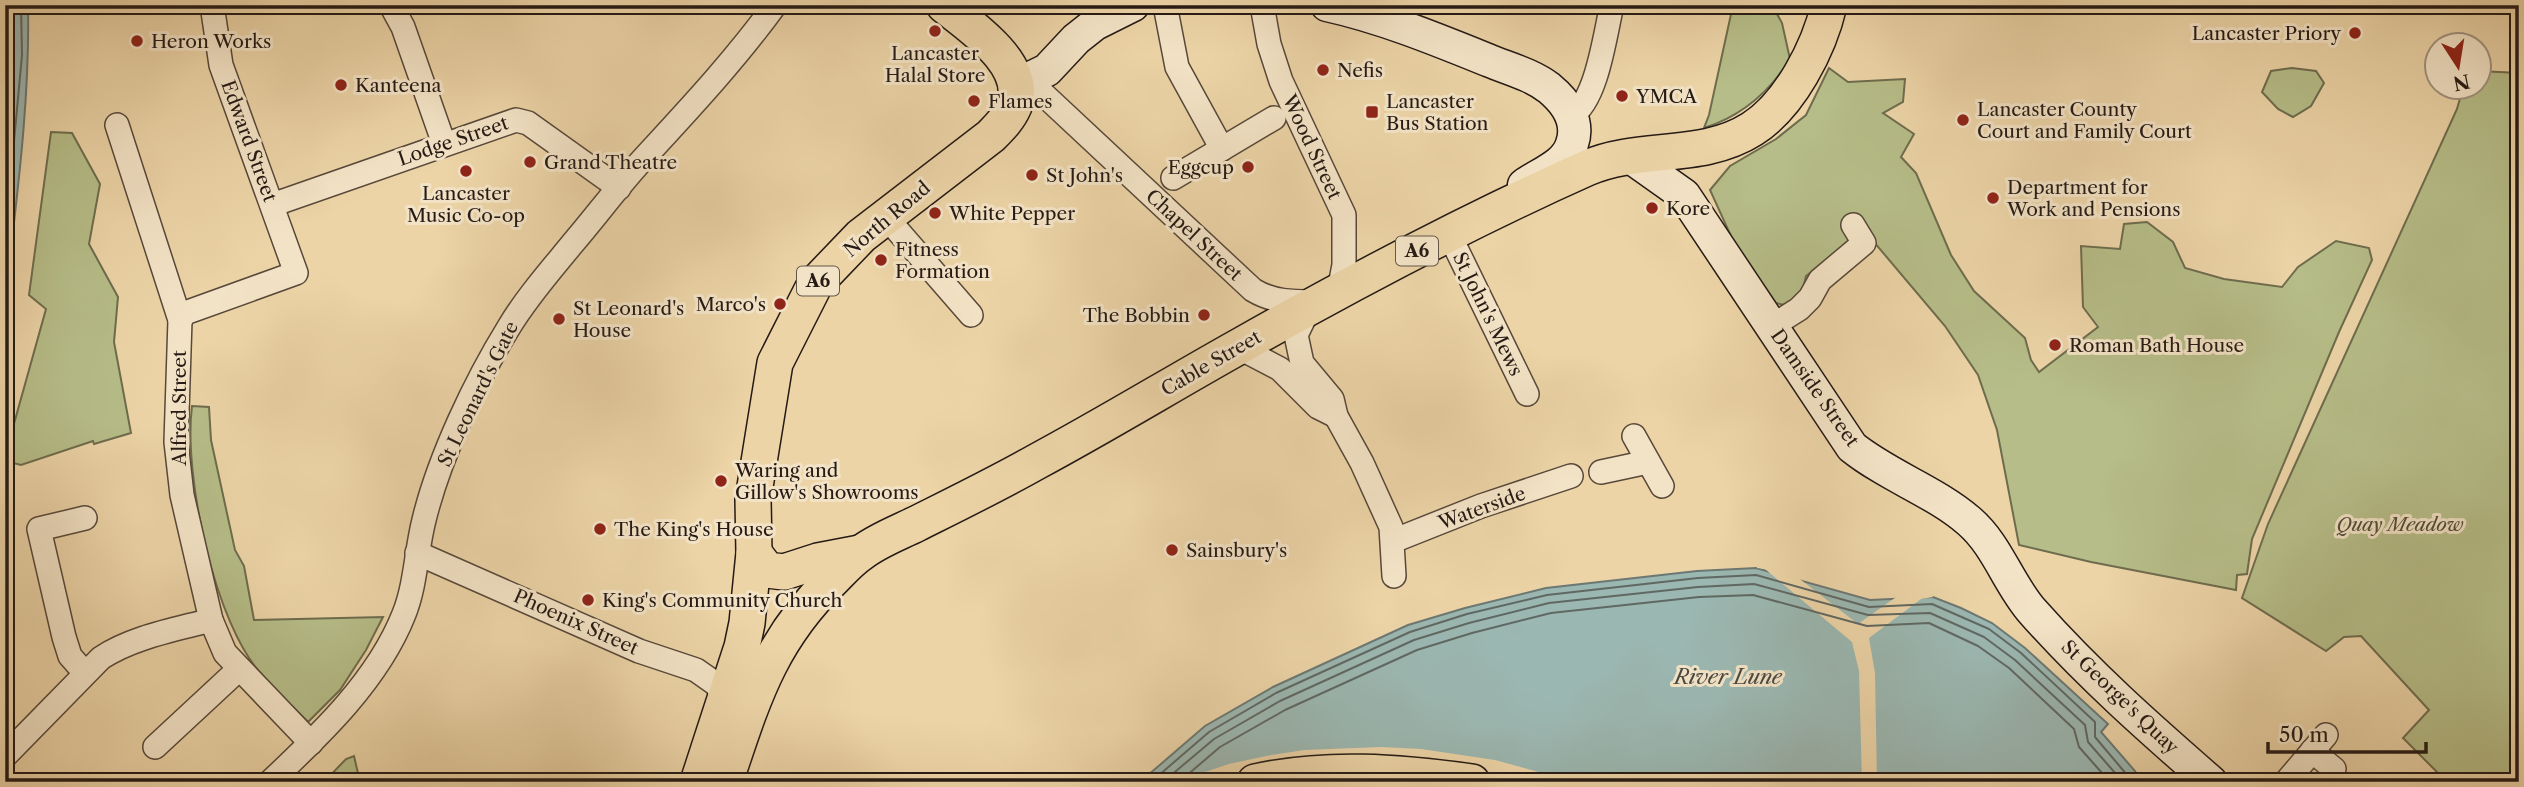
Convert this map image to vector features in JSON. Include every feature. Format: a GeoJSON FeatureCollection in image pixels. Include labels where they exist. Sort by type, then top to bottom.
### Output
{"type":"FeatureCollection","features":[{"type":"Feature","properties":{"kind":"main road"},"geometry":{"type":"LineString","coordinates":[[944,5],[999,52],[1016,85]]}},
{"type":"Feature","properties":{"kind":"main road","name":"A6"},"geometry":{"type":"LineString","coordinates":[[1629,156],[1703,148],[1752,129],[1775,108],[1806,66],[1829,5]]}},
{"type":"Feature","properties":{"kind":"main road","name":"North Road"},"geometry":{"type":"LineString","coordinates":[[725,699],[742,646],[750,595],[754,553],[753,499],[775,363],[815,284],[861,236],[991,136],[1011,112],[1016,85]]}},
{"type":"Feature","properties":{"kind":"main road","name":"Cable Street"},"geometry":{"type":"LineString","coordinates":[[720,779],[765,670],[779,644],[812,601],[860,553],[1037,462],[1238,347],[1449,234],[1590,167],[1629,156]]}},
{"type":"Feature","properties":{"kind":"main road","name":"A6"},"geometry":{"type":"LineString","coordinates":[[754,553],[767,570],[784,572],[818,561],[860,553]]}},
{"type":"Feature","properties":{"kind":"main road","name":"A6"},"geometry":{"type":"LineString","coordinates":[[720,779],[725,699]]}},
{"type":"Feature","properties":{"kind":"main road"},"geometry":{"type":"LineString","coordinates":[[1255,782],[1307,773],[1349,771],[1403,772],[1472,782]]}},
{"type":"Feature","properties":{"kind":"street","name":"Edward Street"},"geometry":{"type":"LineString","coordinates":[[180,320],[186,313],[296,273],[221,65],[212,5]]}},
{"type":"Feature","properties":{"kind":"street"},"geometry":{"type":"LineString","coordinates":[[391,5],[403,27],[444,144]]}},
{"type":"Feature","properties":{"kind":"street","name":"St Leonard's Gate"},"geometry":{"type":"LineString","coordinates":[[270,782],[311,743],[379,664],[404,614],[424,520],[436,480],[462,418],[508,328],[533,292],[619,188],[707,92],[775,5]]}},
{"type":"Feature","properties":{"kind":"street"},"geometry":{"type":"LineString","coordinates":[[1016,85],[1047,70],[1076,39],[1095,24],[1133,5]]}},
{"type":"Feature","properties":{"kind":"street"},"geometry":{"type":"LineString","coordinates":[[1165,5],[1177,67],[1222,149]]}},
{"type":"Feature","properties":{"kind":"street","name":"Wood Street"},"geometry":{"type":"LineString","coordinates":[[1262,5],[1269,44],[1281,81],[1344,215],[1344,265],[1323,301],[1296,335],[1302,363],[1332,399],[1336,416],[1385,512],[1393,541],[1394,576]]}},
{"type":"Feature","properties":{"kind":"street"},"geometry":{"type":"LineString","coordinates":[[1327,5],[1352,10],[1474,54],[1533,79],[1556,95],[1572,115],[1574,135],[1567,156],[1526,184],[1495,212]]}},
{"type":"Feature","properties":{"kind":"street"},"geometry":{"type":"LineString","coordinates":[[1572,115],[1583,105],[1597,70],[1612,5]]}},
{"type":"Feature","properties":{"kind":"street","name":"Chapel Street"},"geometry":{"type":"LineString","coordinates":[[1016,85],[1041,92],[1253,290],[1266,298],[1286,302],[1323,301]]}},
{"type":"Feature","properties":{"kind":"street"},"geometry":{"type":"LineString","coordinates":[[1173,178],[1274,118]]}},
{"type":"Feature","properties":{"kind":"street","name":"Lodge Street"},"geometry":{"type":"LineString","coordinates":[[272,205],[516,120],[528,123],[619,188]]}},
{"type":"Feature","properties":{"kind":"street","name":"Alfred Street"},"geometry":{"type":"LineString","coordinates":[[117,125],[180,320],[176,442],[182,495],[211,620],[218,641],[239,669],[311,743]]}},
{"type":"Feature","properties":{"kind":"street"},"geometry":{"type":"LineString","coordinates":[[1684,195],[1695,159],[1703,148]]}},
{"type":"Feature","properties":{"kind":"street","name":"Damside Street"},"geometry":{"type":"LineString","coordinates":[[1629,156],[1684,195],[1852,447],[1885,471],[1970,522],[1992,545],[2011,582],[2032,611]]}},
{"type":"Feature","properties":{"kind":"street"},"geometry":{"type":"LineString","coordinates":[[885,216],[971,315]]}},
{"type":"Feature","properties":{"kind":"street"},"geometry":{"type":"LineString","coordinates":[[1772,326],[1799,309],[1810,298],[1820,280],[1864,243],[1853,225]]}},
{"type":"Feature","properties":{"kind":"street","name":"St John's Mews"},"geometry":{"type":"LineString","coordinates":[[1449,234],[1527,394]]}},
{"type":"Feature","properties":{"kind":"street"},"geometry":{"type":"LineString","coordinates":[[1238,347],[1280,369],[1318,407],[1336,416]]}},
{"type":"Feature","properties":{"kind":"street"},"geometry":{"type":"LineString","coordinates":[[1634,436],[1662,486]]}},
{"type":"Feature","properties":{"kind":"street"},"geometry":{"type":"LineString","coordinates":[[1601,472],[1648,462]]}},
{"type":"Feature","properties":{"kind":"street","name":"Waterside"},"geometry":{"type":"LineString","coordinates":[[1393,541],[1482,506],[1570,476]]}},
{"type":"Feature","properties":{"kind":"street"},"geometry":{"type":"LineString","coordinates":[[85,518],[39,529],[64,638],[70,656],[85,673]]}},
{"type":"Feature","properties":{"kind":"street","name":"Phoenix Street"},"geometry":{"type":"LineString","coordinates":[[417,553],[639,651],[695,670],[716,684],[725,699]]}},
{"type":"Feature","properties":{"kind":"street","name":"St George's Quay"},"geometry":{"type":"LineString","coordinates":[[2032,611],[2095,677],[2211,782]]}},
{"type":"Feature","properties":{"kind":"street"},"geometry":{"type":"LineString","coordinates":[[5,756],[85,673],[116,649],[211,620]]}},
{"type":"Feature","properties":{"kind":"street"},"geometry":{"type":"LineString","coordinates":[[155,747],[239,669]]}},
{"type":"Feature","properties":{"kind":"street"},"geometry":{"type":"LineString","coordinates":[[2286,782],[2319,743],[2334,769]]}},
{"type":"Feature","properties":{"kind":"green space"},"geometry":{"type":"Polygon","coordinates":[[[1733,5],[1772,5],[1782,23],[1790,59],[1764,93],[1753,102],[1731,117],[1704,128],[1709,115],[1733,5]]]}},
{"type":"Feature","properties":{"kind":"green space"},"geometry":{"type":"Polygon","coordinates":[[[1829,68],[1848,82],[1905,79],[1903,102],[1883,113],[1914,134],[1901,157],[1916,173],[1951,255],[1974,291],[2025,338],[2031,360],[2039,372],[2098,327],[2083,307],[2081,246],[2120,249],[2124,224],[2147,222],[2173,242],[2185,268],[2224,279],[2282,287],[2298,267],[2336,241],[2369,248],[2372,260],[2252,539],[2247,574],[2237,575],[2236,590],[2019,545],[1997,430],[1978,375],[1945,326],[1868,235],[1845,246],[1806,276],[1800,294],[1784,305],[1776,303],[1735,245],[1710,190],[1730,166],[1776,139],[1806,115],[1829,68]]]}},
{"type":"Feature","properties":{"kind":"green space"},"geometry":{"type":"Polygon","coordinates":[[[2292,68],[2316,71],[2324,83],[2311,106],[2293,117],[2278,109],[2262,92],[2271,71],[2292,68]]]}},
{"type":"Feature","properties":{"kind":"green space","name":"Quay Meadow"},"geometry":{"type":"Polygon","coordinates":[[[2492,72],[2519,73],[2519,782],[2447,782],[2403,738],[2429,710],[2361,636],[2344,637],[2326,651],[2242,598],[2268,524],[2459,102],[2492,102],[2492,72]]]}},
{"type":"Feature","properties":{"kind":"green space"},"geometry":{"type":"Polygon","coordinates":[[[51,132],[72,133],[100,184],[89,244],[118,297],[114,342],[131,433],[94,444],[93,441],[21,465],[5,461],[5,456],[46,309],[29,295],[51,132]]]}},
{"type":"Feature","properties":{"kind":"green space"},"geometry":{"type":"Polygon","coordinates":[[[192,406],[209,407],[211,440],[235,550],[244,566],[254,620],[383,617],[366,650],[340,690],[308,722],[292,706],[288,706],[262,678],[230,622],[217,587],[198,509],[190,435],[192,406]]]}},
{"type":"Feature","properties":{"kind":"green space"},"geometry":{"type":"Polygon","coordinates":[[[354,756],[360,782],[324,782],[346,759],[354,756]]]}},
{"type":"Feature","properties":{"kind":"water"},"geometry":{"type":"Polygon","coordinates":[[[5,5],[28,5],[28,42],[21,153],[5,301],[5,5]]]}},
{"type":"Feature","properties":{"kind":"water","name":"River Lune"},"geometry":{"type":"Polygon","coordinates":[[[1756,568],[1870,600],[1933,597],[1992,623],[2025,648],[2108,724],[2101,732],[2142,782],[1140,782],[1205,726],[1273,687],[1408,625],[1546,588],[1697,571],[1756,568]]]}},
{"type":"Feature","properties":{"kind":"pier"},"geometry":{"type":"Polygon","coordinates":[[[1757,565],[1796,576],[1858,624],[1899,595],[1931,593],[1933,597],[1921,599],[1869,638],[1875,673],[1877,782],[1862,782],[1859,671],[1852,642],[1765,569],[1757,568],[1757,565]]]}},
{"type":"Feature","properties":{"kind":"pier"},"geometry":{"type":"Polygon","coordinates":[[[1381,747],[1421,749],[1495,760],[1575,782],[1175,782],[1229,764],[1266,756],[1304,750],[1381,747]]]}},
{"type":"Feature","properties":{"kind":"place","name":"Lancaster Halal Store"},"geometry":{"type":"Point","coordinates":[935,31]}},
{"type":"Feature","properties":{"kind":"place","name":"Lancaster Priory"},"geometry":{"type":"Point","coordinates":[2355,33]}},
{"type":"Feature","properties":{"kind":"place","name":"Heron Works"},"geometry":{"type":"Point","coordinates":[137,41]}},
{"type":"Feature","properties":{"kind":"place","name":"Nefis"},"geometry":{"type":"Point","coordinates":[1323,70]}},
{"type":"Feature","properties":{"kind":"place","name":"Kanteena"},"geometry":{"type":"Point","coordinates":[341,85]}},
{"type":"Feature","properties":{"kind":"place","name":"YMCA"},"geometry":{"type":"Point","coordinates":[1622,96]}},
{"type":"Feature","properties":{"kind":"place","name":"Flames"},"geometry":{"type":"Point","coordinates":[974,101]}},
{"type":"Feature","properties":{"kind":"place","name":"Lancaster Bus Station"},"geometry":{"type":"Point","coordinates":[1372,112]}},
{"type":"Feature","properties":{"kind":"place","name":"Lancaster County Court and Family Court"},"geometry":{"type":"Point","coordinates":[1963,120]}},
{"type":"Feature","properties":{"kind":"place","name":"Grand Theatre"},"geometry":{"type":"Point","coordinates":[530,162]}},
{"type":"Feature","properties":{"kind":"place","name":"Eggcup"},"geometry":{"type":"Point","coordinates":[1248,167]}},
{"type":"Feature","properties":{"kind":"place","name":"Lancaster Music Co-op"},"geometry":{"type":"Point","coordinates":[466,171]}},
{"type":"Feature","properties":{"kind":"place","name":"St John's"},"geometry":{"type":"Point","coordinates":[1032,175]}},
{"type":"Feature","properties":{"kind":"place","name":"Department for Work and Pensions"},"geometry":{"type":"Point","coordinates":[1993,198]}},
{"type":"Feature","properties":{"kind":"place","name":"Kore"},"geometry":{"type":"Point","coordinates":[1652,208]}},
{"type":"Feature","properties":{"kind":"place","name":"White Pepper"},"geometry":{"type":"Point","coordinates":[935,213]}},
{"type":"Feature","properties":{"kind":"place","name":"Fitness Formation"},"geometry":{"type":"Point","coordinates":[881,260]}},
{"type":"Feature","properties":{"kind":"place","name":"Marco's"},"geometry":{"type":"Point","coordinates":[780,304]}},
{"type":"Feature","properties":{"kind":"place","name":"The Bobbin"},"geometry":{"type":"Point","coordinates":[1204,315]}},
{"type":"Feature","properties":{"kind":"place","name":"St Leonard's House"},"geometry":{"type":"Point","coordinates":[559,319]}},
{"type":"Feature","properties":{"kind":"place","name":"Roman Bath House"},"geometry":{"type":"Point","coordinates":[2055,345]}},
{"type":"Feature","properties":{"kind":"place","name":"Waring and Gillow's Showrooms"},"geometry":{"type":"Point","coordinates":[721,481]}},
{"type":"Feature","properties":{"kind":"place","name":"The King's House"},"geometry":{"type":"Point","coordinates":[600,529]}},
{"type":"Feature","properties":{"kind":"place","name":"Sainsbury's"},"geometry":{"type":"Point","coordinates":[1172,550]}},
{"type":"Feature","properties":{"kind":"place","name":"King's Community Church"},"geometry":{"type":"Point","coordinates":[588,600]}}]}
